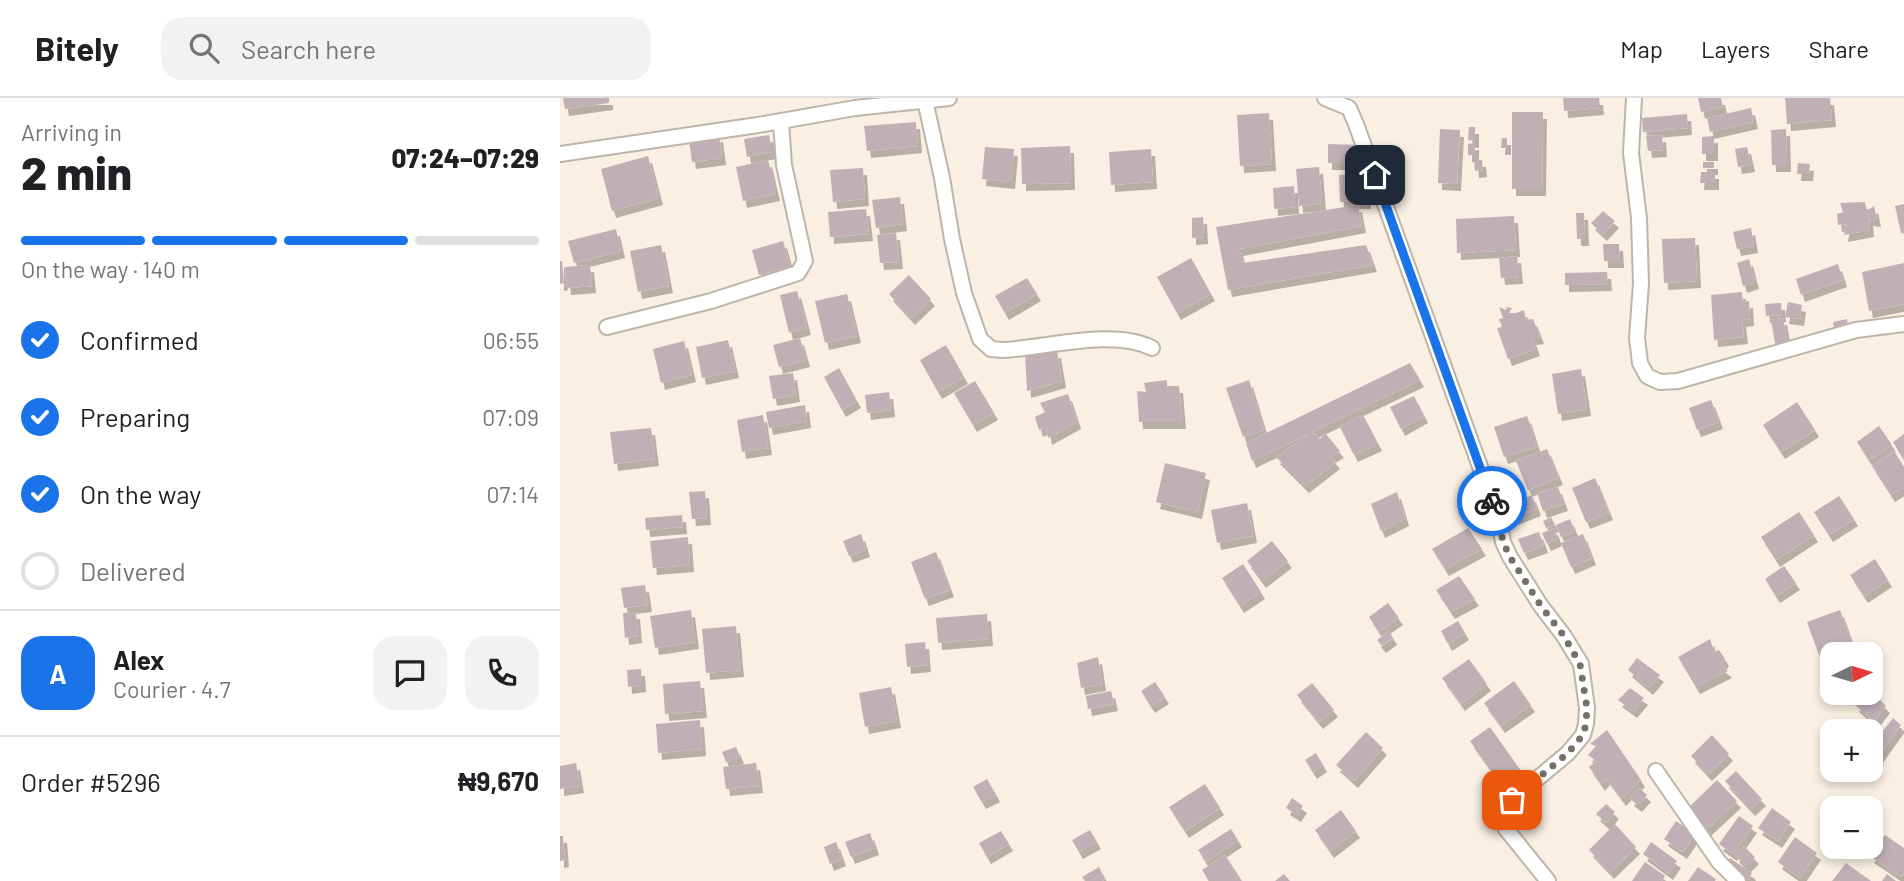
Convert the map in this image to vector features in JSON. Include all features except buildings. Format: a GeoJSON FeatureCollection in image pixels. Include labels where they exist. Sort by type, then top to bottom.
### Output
{"type":"FeatureCollection","features":[{"type":"Feature","properties":{"kind":"street"},"geometry":{"type":"LineString","coordinates":[[560,153],[781,122],[855,103],[949,98]]}},
{"type":"Feature","properties":{"kind":"street"},"geometry":{"type":"LineString","coordinates":[[1325,98],[1349,108],[1356,124],[1499,519],[1503,542],[1580,664],[1587,708],[1583,735],[1568,753],[1506,808],[1506,829],[1548,881]]}},
{"type":"Feature","properties":{"kind":"street"},"geometry":{"type":"LineString","coordinates":[[1634,98],[1631,153],[1639,218],[1641,283],[1637,338],[1640,363],[1647,376],[1660,382],[1678,381],[1856,330],[1904,324]]}},
{"type":"Feature","properties":{"kind":"street"},"geometry":{"type":"LineString","coordinates":[[925,100],[964,293],[979,339],[990,349],[1003,350],[1108,339],[1143,343],[1152,348]]}},
{"type":"Feature","properties":{"kind":"street"},"geometry":{"type":"LineString","coordinates":[[607,327],[711,301],[798,273],[802,269],[804,261],[784,165],[781,122]]}},
{"type":"Feature","properties":{"kind":"street"},"geometry":{"type":"LineString","coordinates":[[1656,771],[1720,862],[1738,881]]}},
{"type":"Feature","properties":{"kind":"way so far"},"geometry":{"type":"LineString","coordinates":[[1492,501],[1510,557],[1580,664],[1587,708],[1583,735],[1568,753],[1512,800]]}},
{"type":"Feature","properties":{"kind":"route"},"geometry":{"type":"LineString","coordinates":[[1375,175],[1492,501]]}}]}
